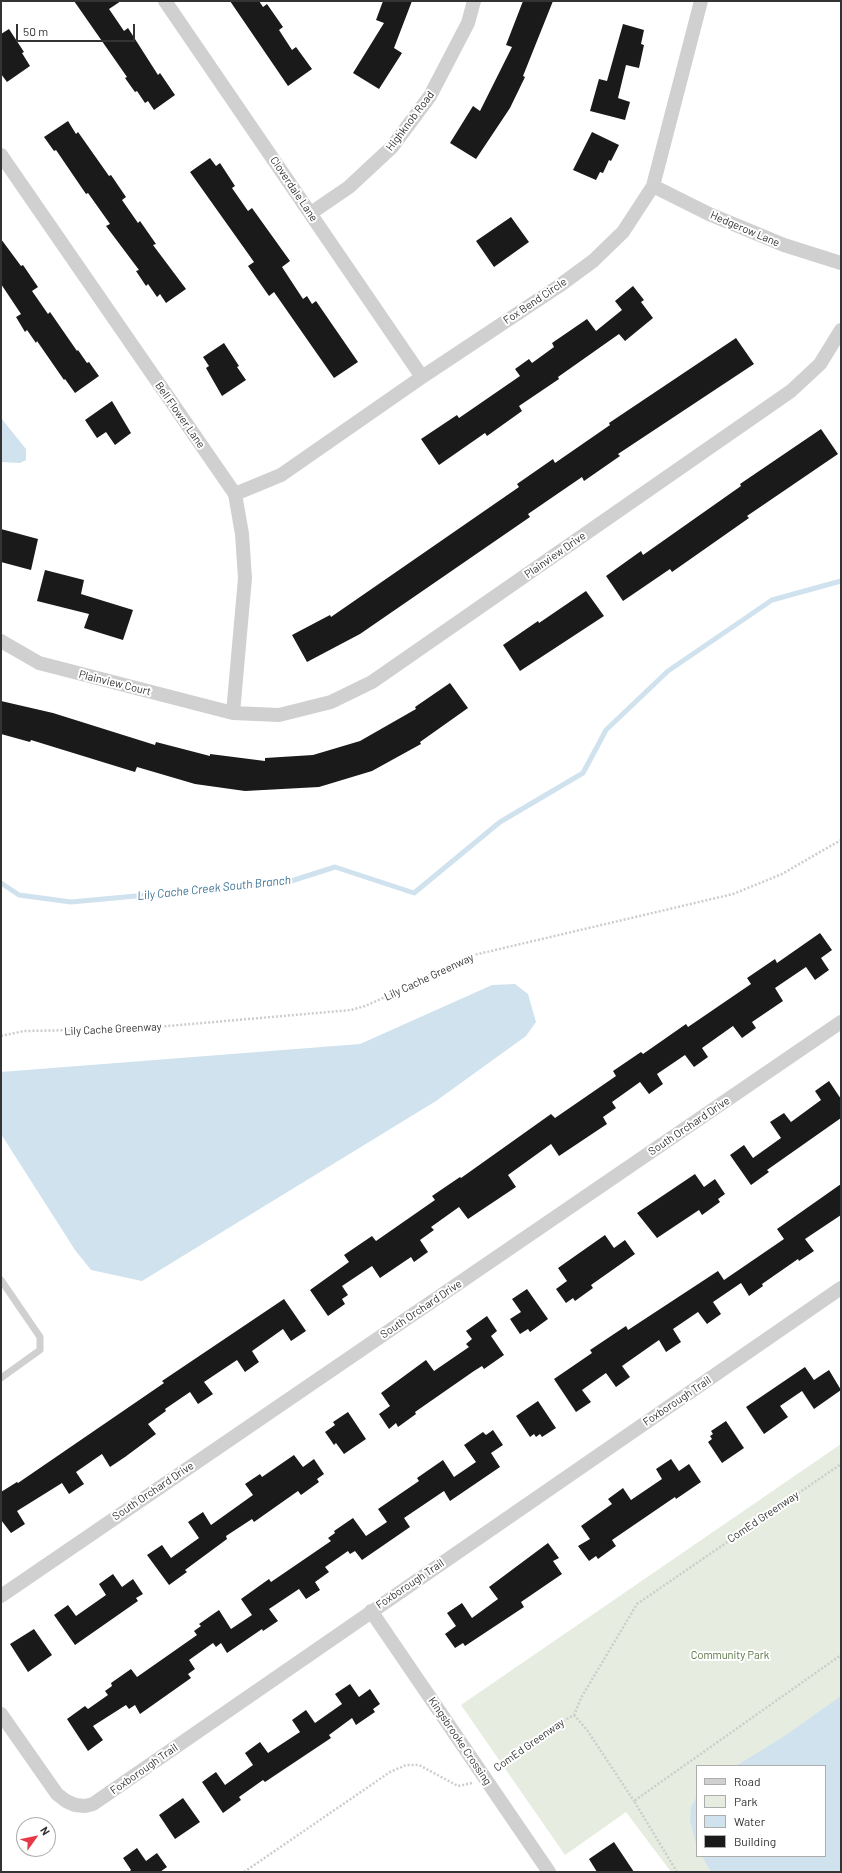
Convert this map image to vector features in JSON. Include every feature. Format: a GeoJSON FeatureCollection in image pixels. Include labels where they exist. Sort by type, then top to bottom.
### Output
{"type":"FeatureCollection","features":[{"type":"Feature","properties":{"kind":"street","name":"Cloverdale Lane"},"geometry":{"type":"LineString","coordinates":[[165,1],[422,377]]}},
{"type":"Feature","properties":{"kind":"street","name":"Highknob Road"},"geometry":{"type":"LineString","coordinates":[[311,213],[349,187],[392,147],[430,96],[468,23],[474,1]]}},
{"type":"Feature","properties":{"kind":"street","name":"Fox Bend Circle"},"geometry":{"type":"LineString","coordinates":[[235,494],[281,475],[422,377],[560,286],[593,261],[623,232],[653,186],[701,1]]}},
{"type":"Feature","properties":{"kind":"street","name":"Bell Flower Lane"},"geometry":{"type":"LineString","coordinates":[[1,155],[235,494],[242,534],[245,578],[233,712]]}},
{"type":"Feature","properties":{"kind":"street","name":"Hedgerow Lane"},"geometry":{"type":"LineString","coordinates":[[653,186],[709,214],[784,245],[841,263]]}},
{"type":"Feature","properties":{"kind":"street","name":"Plainview Drive"},"geometry":{"type":"LineString","coordinates":[[233,712],[279,715],[331,702],[372,682],[791,391],[820,364],[841,330]]}},
{"type":"Feature","properties":{"kind":"street","name":"Plainview Court"},"geometry":{"type":"LineString","coordinates":[[1,641],[39,663],[233,712]]}},
{"type":"Feature","properties":{"kind":"street","name":"South Orchard Drive"},"geometry":{"type":"LineString","coordinates":[[1,1596],[841,1022]]}},
{"type":"Feature","properties":{"kind":"street","name":"Foxborough Trail"},"geometry":{"type":"LineString","coordinates":[[1,1714],[57,1794],[66,1801],[76,1805],[85,1806],[93,1804],[841,1288]]}},
{"type":"Feature","properties":{"kind":"street","name":"Kingsbrooke Crossing"},"geometry":{"type":"LineString","coordinates":[[371,1611],[549,1872]]}},
{"type":"Feature","properties":{"kind":"lane"},"geometry":{"type":"LineString","coordinates":[[1,1280],[40,1337],[40,1350],[1,1378]]}},
{"type":"Feature","properties":{"kind":"path","name":"Lily Cache Greenway"},"geometry":{"type":"LineString","coordinates":[[1,1036],[24,1031],[149,1028],[351,1010],[365,1006],[392,994],[474,955],[733,894],[782,874],[841,840]]}},
{"type":"Feature","properties":{"kind":"path","name":"ComEd Greenway"},"geometry":{"type":"LineString","coordinates":[[244,1872],[390,1772],[406,1765],[419,1765],[458,1786],[468,1785],[484,1776],[574,1715],[588,1685],[637,1604],[841,1464]]}},
{"type":"Feature","properties":{"kind":"path"},"geometry":{"type":"LineString","coordinates":[[634,1801],[841,1655]]}},
{"type":"Feature","properties":{"kind":"path"},"geometry":{"type":"LineString","coordinates":[[574,1715],[587,1730],[634,1801],[677,1872]]}},
{"type":"Feature","properties":{"kind":"green space","name":"Community Park"},"geometry":{"type":"Polygon","coordinates":[[[841,1444],[841,1872],[671,1872],[626,1812],[565,1855],[461,1705],[841,1444]]]}},
{"type":"Feature","properties":{"kind":"water"},"geometry":{"type":"Polygon","coordinates":[[[1,418],[26,449],[26,460],[20,463],[1,462],[1,418]]]}},
{"type":"Feature","properties":{"kind":"water"},"geometry":{"type":"Polygon","coordinates":[[[515,984],[528,994],[536,1022],[526,1036],[436,1101],[142,1281],[91,1270],[75,1250],[1,1134],[1,1072],[360,1044],[492,985],[515,984]]]}},
{"type":"Feature","properties":{"kind":"water"},"geometry":{"type":"Polygon","coordinates":[[[841,1696],[841,1872],[711,1872],[703,1857],[826,1857],[826,1765],[738,1765],[786,1735],[841,1696]]]}},
{"type":"Feature","properties":{"kind":"water"},"geometry":{"type":"Polygon","coordinates":[[[696,1798],[696,1844],[690,1820],[691,1807],[696,1798]]]}},
{"type":"Feature","properties":{"kind":"building"},"geometry":{"type":"Polygon","coordinates":[[[74,1],[121,1],[109,9],[124,31],[128,28],[158,75],[160,73],[175,95],[154,110],[148,101],[145,103],[137,91],[135,92],[125,78],[127,77],[74,1]]]}},
{"type":"Feature","properties":{"kind":"building"},"geometry":{"type":"Polygon","coordinates":[[[230,1],[259,1],[263,7],[267,4],[283,27],[279,30],[292,50],[296,47],[312,69],[288,86],[230,1]]]}},
{"type":"Feature","properties":{"kind":"building"},"geometry":{"type":"Polygon","coordinates":[[[383,1],[412,1],[394,48],[402,53],[379,89],[353,73],[384,23],[376,20],[383,1]]]}},
{"type":"Feature","properties":{"kind":"building"},"geometry":{"type":"Polygon","coordinates":[[[523,1],[553,1],[523,76],[525,77],[510,108],[476,159],[450,143],[473,106],[480,111],[512,47],[506,45],[523,1]]]}},
{"type":"Feature","properties":{"kind":"building"},"geometry":{"type":"Polygon","coordinates":[[[623,24],[644,30],[641,44],[644,45],[639,68],[626,65],[618,98],[630,102],[625,120],[590,111],[599,79],[607,81],[623,24]]]}},
{"type":"Feature","properties":{"kind":"building"},"geometry":{"type":"Polygon","coordinates":[[[9,29],[24,52],[22,53],[30,66],[7,82],[1,74],[1,34],[9,29]]]}},
{"type":"Feature","properties":{"kind":"building"},"geometry":{"type":"Polygon","coordinates":[[[68,121],[76,134],[78,132],[109,176],[111,175],[126,197],[122,200],[138,223],[140,221],[156,244],[153,245],[186,289],[166,303],[160,294],[157,297],[148,284],[146,286],[136,271],[139,270],[106,226],[110,224],[88,193],[86,194],[56,150],[54,151],[44,137],[68,121]]]}},
{"type":"Feature","properties":{"kind":"building"},"geometry":{"type":"Polygon","coordinates":[[[592,132],[619,145],[611,161],[609,160],[603,173],[600,172],[596,180],[573,170],[592,132]]]}},
{"type":"Feature","properties":{"kind":"building"},"geometry":{"type":"Polygon","coordinates":[[[210,158],[216,166],[220,163],[235,186],[232,188],[248,211],[252,208],[290,261],[282,267],[303,299],[307,296],[312,304],[316,301],[358,362],[334,378],[274,292],[269,296],[248,266],[254,262],[190,172],[210,158]]]}},
{"type":"Feature","properties":{"kind":"building"},"geometry":{"type":"Polygon","coordinates":[[[511,217],[529,242],[494,267],[476,241],[511,217]]]}},
{"type":"Feature","properties":{"kind":"building"},"geometry":{"type":"Polygon","coordinates":[[[1,239],[21,266],[23,265],[38,287],[32,291],[48,314],[50,312],[77,351],[78,350],[87,363],[89,362],[99,376],[75,393],[65,379],[64,380],[37,341],[36,343],[27,330],[25,332],[16,317],[21,314],[1,284],[1,239]]]}},
{"type":"Feature","properties":{"kind":"building"},"geometry":{"type":"Polygon","coordinates":[[[633,286],[644,300],[641,302],[653,318],[625,341],[619,334],[558,377],[559,379],[519,406],[522,411],[487,436],[485,433],[439,465],[421,439],[457,415],[459,418],[520,376],[515,369],[529,359],[532,363],[554,347],[552,343],[587,319],[596,331],[622,310],[615,301],[633,286]]]}},
{"type":"Feature","properties":{"kind":"building"},"geometry":{"type":"Polygon","coordinates":[[[736,338],[754,364],[618,454],[620,456],[584,481],[582,477],[528,514],[530,517],[360,634],[307,662],[292,635],[330,615],[331,617],[519,487],[517,484],[553,459],[555,463],[610,425],[609,423],[736,338]]]}},
{"type":"Feature","properties":{"kind":"building"},"geometry":{"type":"Polygon","coordinates":[[[224,343],[246,380],[222,396],[206,368],[209,366],[203,357],[224,343]]]}},
{"type":"Feature","properties":{"kind":"building"},"geometry":{"type":"Polygon","coordinates":[[[112,401],[131,433],[115,445],[106,432],[97,438],[85,420],[112,401]]]}},
{"type":"Feature","properties":{"kind":"building"},"geometry":{"type":"Polygon","coordinates":[[[821,429],[838,454],[747,516],[749,518],[672,572],[670,569],[623,601],[606,576],[641,551],[643,555],[741,486],[740,484],[821,429]]]}},
{"type":"Feature","properties":{"kind":"building"},"geometry":{"type":"Polygon","coordinates":[[[1,529],[38,539],[31,570],[1,562],[1,529]]]}},
{"type":"Feature","properties":{"kind":"building"},"geometry":{"type":"Polygon","coordinates":[[[45,570],[84,580],[81,594],[133,610],[123,640],[84,628],[89,614],[37,601],[45,570]]]}},
{"type":"Feature","properties":{"kind":"building"},"geometry":{"type":"Polygon","coordinates":[[[586,591],[604,616],[520,671],[503,645],[586,591]]]}},
{"type":"Feature","properties":{"kind":"building"},"geometry":{"type":"Polygon","coordinates":[[[450,683],[468,708],[420,742],[421,744],[372,771],[319,787],[245,791],[195,784],[137,767],[135,772],[31,740],[30,742],[1,734],[1,701],[53,713],[155,745],[156,742],[210,756],[210,754],[265,761],[265,758],[313,755],[360,741],[416,709],[415,707],[450,683]]]}},
{"type":"Feature","properties":{"kind":"building"},"geometry":{"type":"Polygon","coordinates":[[[820,933],[832,950],[821,958],[829,970],[815,980],[806,967],[775,988],[783,1001],[752,1022],[756,1028],[742,1038],[733,1026],[702,1048],[708,1057],[694,1067],[685,1055],[657,1074],[663,1084],[649,1094],[640,1082],[612,1102],[616,1108],[603,1117],[607,1124],[559,1156],[551,1144],[508,1175],[516,1187],[468,1219],[459,1207],[431,1227],[434,1230],[420,1240],[428,1252],[414,1262],[411,1257],[380,1278],[372,1266],[342,1286],[348,1295],[342,1299],[345,1304],[328,1316],[310,1290],[349,1262],[344,1255],[372,1236],[376,1241],[435,1200],[432,1196],[460,1177],[461,1178],[551,1114],[555,1118],[616,1076],[613,1071],[641,1052],[643,1054],[686,1024],[688,1027],[751,984],[747,978],[775,959],[777,963],[820,933]]]}},
{"type":"Feature","properties":{"kind":"building"},"geometry":{"type":"Polygon","coordinates":[[[829,1081],[841,1099],[841,1118],[767,1170],[769,1172],[751,1185],[730,1155],[744,1145],[753,1158],[781,1138],[770,1122],[784,1113],[791,1122],[821,1100],[815,1091],[829,1081]]]}},
{"type":"Feature","properties":{"kind":"building"},"geometry":{"type":"Polygon","coordinates":[[[695,1174],[704,1187],[715,1179],[725,1194],[718,1199],[720,1202],[702,1215],[699,1210],[657,1238],[637,1213],[695,1174]]]}},
{"type":"Feature","properties":{"kind":"building"},"geometry":{"type":"Polygon","coordinates":[[[841,1184],[841,1215],[805,1239],[814,1251],[799,1261],[798,1259],[762,1284],[763,1286],[749,1296],[741,1283],[713,1302],[721,1314],[707,1324],[698,1312],[673,1329],[681,1342],[666,1352],[659,1340],[622,1366],[630,1377],[616,1387],[606,1373],[582,1390],[591,1402],[576,1412],[554,1379],[592,1353],[590,1350],[626,1326],[628,1330],[718,1271],[724,1280],[784,1239],[777,1229],[841,1184]]]}},
{"type":"Feature","properties":{"kind":"building"},"geometry":{"type":"Polygon","coordinates":[[[605,1235],[614,1248],[625,1240],[635,1254],[591,1285],[593,1288],[575,1301],[573,1298],[566,1303],[556,1289],[567,1281],[558,1268],[605,1235]]]}},
{"type":"Feature","properties":{"kind":"building"},"geometry":{"type":"Polygon","coordinates":[[[527,1289],[548,1319],[530,1332],[528,1329],[520,1334],[510,1319],[521,1312],[512,1299],[527,1289]]]}},
{"type":"Feature","properties":{"kind":"building"},"geometry":{"type":"Polygon","coordinates":[[[284,1299],[306,1331],[291,1341],[283,1329],[252,1351],[259,1362],[245,1372],[237,1360],[204,1382],[213,1394],[198,1404],[190,1392],[165,1409],[166,1411],[148,1424],[156,1434],[110,1467],[102,1454],[76,1472],[84,1484],[69,1494],[62,1483],[17,1511],[25,1524],[11,1533],[1,1520],[1,1492],[17,1482],[18,1483],[164,1383],[162,1381],[284,1299]]]}},
{"type":"Feature","properties":{"kind":"building"},"geometry":{"type":"Polygon","coordinates":[[[487,1316],[497,1331],[491,1336],[504,1355],[484,1369],[482,1366],[474,1371],[415,1412],[416,1414],[398,1427],[396,1423],[389,1429],[379,1414],[390,1406],[381,1393],[426,1360],[434,1371],[469,1347],[466,1344],[472,1339],[466,1331],[487,1316]]]}},
{"type":"Feature","properties":{"kind":"building"},"geometry":{"type":"Polygon","coordinates":[[[805,1367],[814,1380],[829,1370],[841,1390],[814,1409],[802,1391],[780,1406],[788,1417],[764,1434],[746,1407],[805,1367]]]}},
{"type":"Feature","properties":{"kind":"building"},"geometry":{"type":"Polygon","coordinates":[[[538,1401],[556,1428],[542,1437],[540,1434],[536,1437],[534,1434],[530,1437],[516,1416],[538,1401]]]}},
{"type":"Feature","properties":{"kind":"building"},"geometry":{"type":"Polygon","coordinates":[[[348,1412],[366,1439],[344,1454],[336,1443],[334,1445],[325,1432],[335,1425],[333,1422],[348,1412]]]}},
{"type":"Feature","properties":{"kind":"building"},"geometry":{"type":"Polygon","coordinates":[[[726,1421],[744,1448],[722,1463],[708,1442],[712,1439],[710,1436],[713,1434],[711,1431],[726,1421]]]}},
{"type":"Feature","properties":{"kind":"building"},"geometry":{"type":"Polygon","coordinates":[[[493,1430],[503,1445],[491,1453],[500,1467],[450,1501],[444,1491],[404,1518],[410,1527],[362,1560],[355,1551],[350,1554],[348,1551],[325,1567],[329,1572],[315,1582],[320,1590],[306,1599],[299,1589],[269,1609],[278,1621],[263,1631],[262,1629],[227,1653],[221,1643],[216,1647],[213,1643],[189,1660],[195,1669],[188,1674],[191,1678],[140,1714],[135,1705],[129,1709],[126,1705],[93,1726],[103,1740],[88,1751],[67,1719],[85,1706],[88,1709],[108,1695],[105,1691],[112,1686],[111,1683],[131,1669],[137,1677],[197,1635],[194,1631],[201,1626],[199,1624],[219,1610],[231,1629],[252,1615],[241,1599],[269,1579],[271,1582],[331,1541],[328,1538],[335,1533],[334,1531],[353,1518],[366,1536],[387,1522],[378,1509],[419,1481],[417,1478],[443,1460],[454,1477],[476,1462],[464,1445],[483,1432],[486,1435],[493,1430]]]}},
{"type":"Feature","properties":{"kind":"building"},"geometry":{"type":"Polygon","coordinates":[[[294,1455],[303,1467],[314,1459],[324,1474],[317,1479],[319,1482],[301,1495],[298,1491],[254,1522],[252,1519],[226,1536],[227,1539],[185,1570],[187,1572],[169,1585],[147,1555],[162,1545],[171,1558],[199,1538],[188,1522],[203,1512],[211,1525],[253,1495],[245,1484],[260,1474],[262,1477],[294,1455]]]}},
{"type":"Feature","properties":{"kind":"building"},"geometry":{"type":"Polygon","coordinates":[[[671,1459],[679,1471],[689,1464],[701,1482],[676,1499],[675,1497],[612,1540],[616,1546],[598,1559],[596,1556],[589,1561],[578,1546],[590,1539],[581,1526],[612,1504],[608,1499],[623,1488],[631,1500],[662,1479],[656,1469],[671,1459]]]}},
{"type":"Feature","properties":{"kind":"building"},"geometry":{"type":"Polygon","coordinates":[[[548,1543],[559,1558],[553,1561],[562,1574],[521,1602],[524,1607],[465,1646],[463,1643],[455,1648],[445,1634],[456,1626],[447,1613],[462,1603],[472,1618],[498,1599],[489,1587],[548,1543]]]}},
{"type":"Feature","properties":{"kind":"building"},"geometry":{"type":"Polygon","coordinates":[[[113,1574],[122,1587],[133,1579],[143,1594],[136,1598],[138,1601],[75,1645],[54,1615],[68,1605],[76,1616],[106,1595],[99,1584],[113,1574]]]}},
{"type":"Feature","properties":{"kind":"building"},"geometry":{"type":"Polygon","coordinates":[[[34,1629],[52,1655],[28,1672],[10,1644],[34,1629]]]}},
{"type":"Feature","properties":{"kind":"building"},"geometry":{"type":"Polygon","coordinates":[[[350,1684],[359,1697],[370,1689],[380,1704],[373,1709],[375,1712],[356,1725],[352,1718],[329,1735],[331,1738],[265,1782],[263,1780],[239,1797],[241,1800],[223,1813],[202,1782],[216,1772],[225,1785],[253,1765],[245,1753],[260,1742],[268,1753],[300,1732],[292,1720],[306,1710],[315,1723],[342,1704],[335,1694],[350,1684]]]}},
{"type":"Feature","properties":{"kind":"building"},"geometry":{"type":"Polygon","coordinates":[[[183,1798],[200,1822],[175,1839],[159,1815],[183,1798]]]}},
{"type":"Feature","properties":{"kind":"building"},"geometry":{"type":"Polygon","coordinates":[[[614,1842],[634,1872],[597,1872],[589,1859],[614,1842]]]}},
{"type":"Feature","properties":{"kind":"building"},"geometry":{"type":"Polygon","coordinates":[[[137,1848],[146,1861],[157,1853],[167,1867],[160,1872],[129,1872],[131,1870],[123,1858],[137,1848]]]}},
{"type":"Feature","properties":{"kind":"waterway","name":"Lily Cache Creek South Branch"},"geometry":{"type":"LineString","coordinates":[[1,883],[19,895],[71,902],[288,882],[335,867],[414,893],[500,822],[583,773],[606,730],[668,671],[772,600],[841,581]]}}]}
